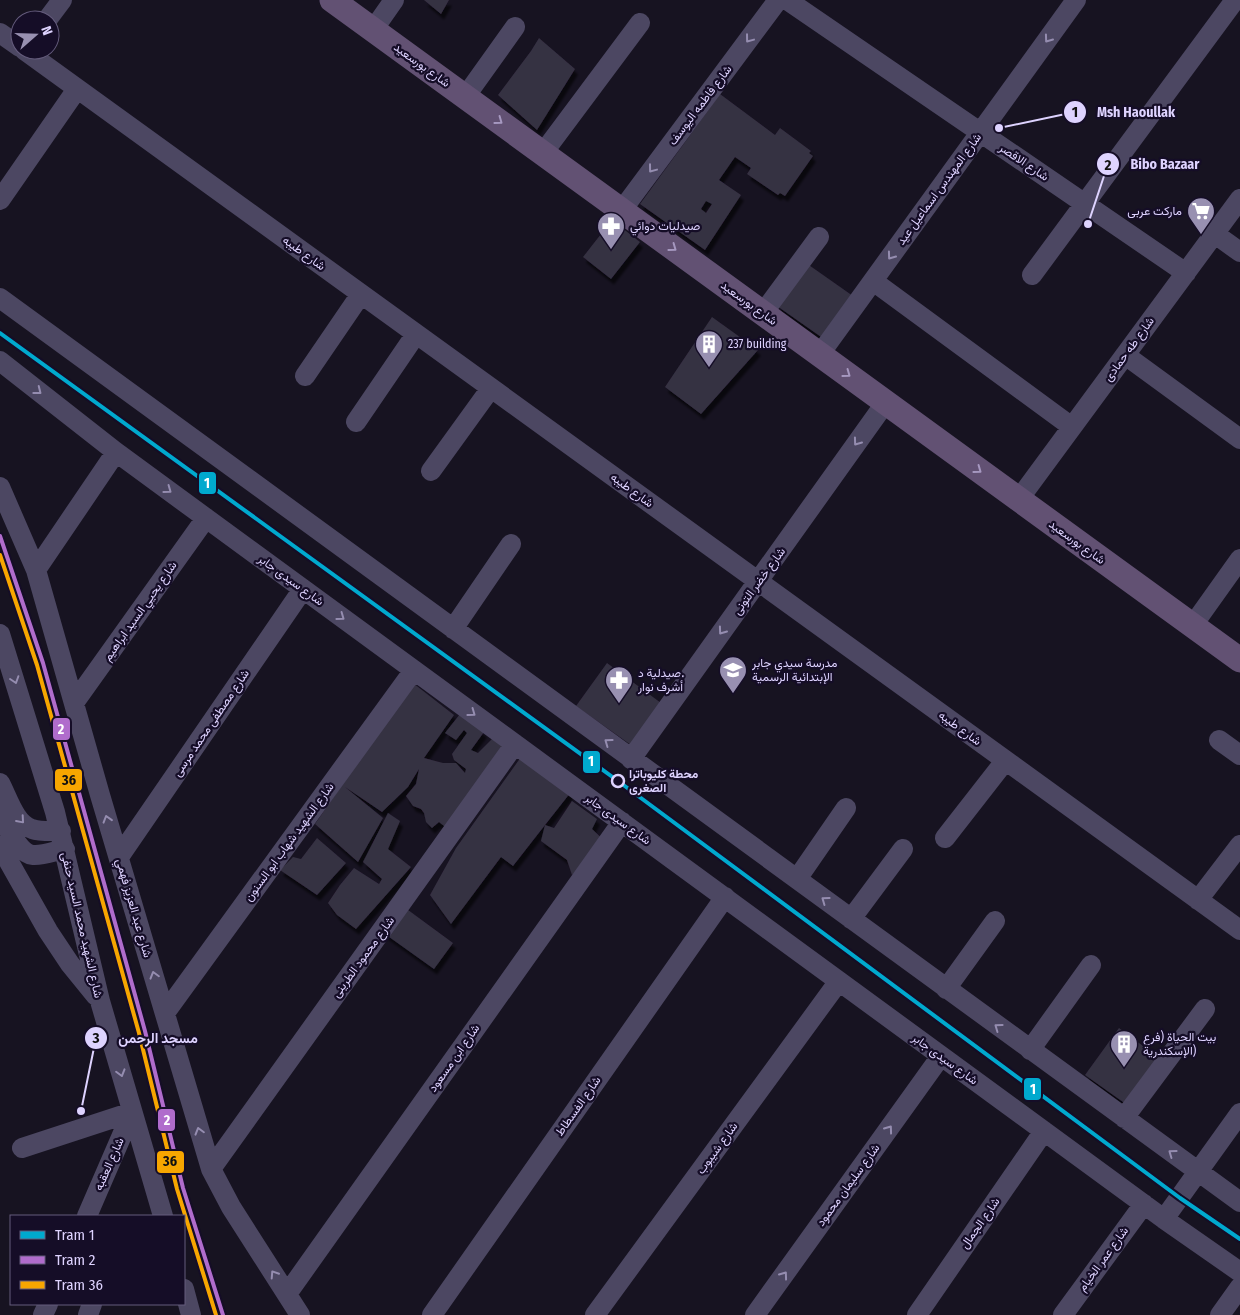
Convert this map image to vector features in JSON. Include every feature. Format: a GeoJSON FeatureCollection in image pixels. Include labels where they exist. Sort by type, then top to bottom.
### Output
{"type":"FeatureCollection","features":[{"type":"Feature","properties":{"kind":"main road","name":"شارع بورسعيد"},"geometry":{"type":"LineString","coordinates":[[332,0],[1240,660]]}},
{"type":"Feature","properties":{"kind":"street"},"geometry":{"type":"LineString","coordinates":[[372,30],[394,0]]}},
{"type":"Feature","properties":{"kind":"street","name":"شارع فاطمه اليوسف"},"geometry":{"type":"LineString","coordinates":[[622,210],[778,0]]}},
{"type":"Feature","properties":{"kind":"street","name":"شارع الاقصر"},"geometry":{"type":"LineString","coordinates":[[787,0],[1186,273]]}},
{"type":"Feature","properties":{"kind":"street","name":"شارع المهندس اسماعيل عيد"},"geometry":{"type":"LineString","coordinates":[[820,354],[1076,0]]}},
{"type":"Feature","properties":{"kind":"street"},"geometry":{"type":"LineString","coordinates":[[1032,275],[1235,0]]}},
{"type":"Feature","properties":{"kind":"street"},"geometry":{"type":"LineString","coordinates":[[543,153],[640,23]]}},
{"type":"Feature","properties":{"kind":"street"},"geometry":{"type":"LineString","coordinates":[[465,97],[516,27]]}},
{"type":"Feature","properties":{"kind":"street","name":"شارع طيبه"},"geometry":{"type":"LineString","coordinates":[[38,60],[1240,930]]}},
{"type":"Feature","properties":{"kind":"street"},"geometry":{"type":"LineString","coordinates":[[0,200],[77,89]]}},
{"type":"Feature","properties":{"kind":"street","name":"شارع طه حمادى"},"geometry":{"type":"LineString","coordinates":[[1019,499],[1240,199]]}},
{"type":"Feature","properties":{"kind":"street"},"geometry":{"type":"LineString","coordinates":[[1215,234],[1240,252]]}},
{"type":"Feature","properties":{"kind":"street"},"geometry":{"type":"LineString","coordinates":[[763,313],[819,237]]}},
{"type":"Feature","properties":{"kind":"street"},"geometry":{"type":"LineString","coordinates":[[873,281],[1072,428]]}},
{"type":"Feature","properties":{"kind":"street"},"geometry":{"type":"LineString","coordinates":[[305,376],[361,294]]}},
{"type":"Feature","properties":{"kind":"street"},"geometry":{"type":"LineString","coordinates":[[0,298],[1240,1202]]}},
{"type":"Feature","properties":{"kind":"street"},"geometry":{"type":"LineString","coordinates":[[356,422],[416,334]]}},
{"type":"Feature","properties":{"kind":"street"},"geometry":{"type":"LineString","coordinates":[[1125,355],[1240,439]]}},
{"type":"Feature","properties":{"kind":"street","name":"شارع سيدى جابر"},"geometry":{"type":"LineString","coordinates":[[0,362],[116,452],[1044,1132],[1240,1272]]}},
{"type":"Feature","properties":{"kind":"street"},"geometry":{"type":"LineString","coordinates":[[431,471],[491,388]]}},
{"type":"Feature","properties":{"kind":"street","name":"شارع خضر التونى"},"geometry":{"type":"LineString","coordinates":[[631,759],[886,402]]}},
{"type":"Feature","properties":{"kind":"street"},"geometry":{"type":"LineString","coordinates":[[36,570],[116,452]]}},
{"type":"Feature","properties":{"kind":"street","name":"شارع عبد العزيز فهمي"},"geometry":{"type":"LineString","coordinates":[[0,487],[36,570],[211,1169],[231,1207],[300,1315]]}},
{"type":"Feature","properties":{"kind":"street","name":"شارع يحيي السيد ابراهيم"},"geometry":{"type":"LineString","coordinates":[[74,704],[206,518]]}},
{"type":"Feature","properties":{"kind":"street"},"geometry":{"type":"LineString","coordinates":[[453,629],[511,544]]}},
{"type":"Feature","properties":{"kind":"street"},"geometry":{"type":"LineString","coordinates":[[1193,625],[1240,559]]}},
{"type":"Feature","properties":{"kind":"street","name":"شارع مصطفى محمد مرسى"},"geometry":{"type":"LineString","coordinates":[[119,857],[303,589]]}},
{"type":"Feature","properties":{"kind":"street","name":"شارع الشهيد محمد السيد حنفى"},"geometry":{"type":"LineString","coordinates":[[0,634],[63,840],[100,1001],[163,1215]]}},
{"type":"Feature","properties":{"kind":"street","name":"شارع الشهيد شهاب ابو السنون"},"geometry":{"type":"LineString","coordinates":[[165,1013],[414,670]]}},
{"type":"Feature","properties":{"kind":"street"},"geometry":{"type":"LineString","coordinates":[[1219,740],[1240,755]]}},
{"type":"Feature","properties":{"kind":"street","name":"شارع محمود الطرينى"},"geometry":{"type":"LineString","coordinates":[[211,1169],[515,744]]}},
{"type":"Feature","properties":{"kind":"street"},"geometry":{"type":"LineString","coordinates":[[945,838],[1005,761]]}},
{"type":"Feature","properties":{"kind":"street"},"geometry":{"type":"LineString","coordinates":[[0,783],[17,816],[24,825],[63,840]]}},
{"type":"Feature","properties":{"kind":"street"},"geometry":{"type":"LineString","coordinates":[[797,880],[846,808]]}},
{"type":"Feature","properties":{"kind":"street"},"geometry":{"type":"LineString","coordinates":[[0,815],[21,850],[27,854],[34,856],[63,840]]}},
{"type":"Feature","properties":{"kind":"street","name":"شارع ابن مسعود"},"geometry":{"type":"LineString","coordinates":[[287,1294],[622,822]]}},
{"type":"Feature","properties":{"kind":"street"},"geometry":{"type":"LineString","coordinates":[[1198,900],[1240,845]]}},
{"type":"Feature","properties":{"kind":"street"},"geometry":{"type":"LineString","coordinates":[[0,846],[48,932],[70,964],[100,1001]]}},
{"type":"Feature","properties":{"kind":"street"},"geometry":{"type":"LineString","coordinates":[[851,919],[902,849]]}},
{"type":"Feature","properties":{"kind":"street","name":"شارع الفسطاط"},"geometry":{"type":"LineString","coordinates":[[432,1315],[725,897]]}},
{"type":"Feature","properties":{"kind":"street"},"geometry":{"type":"LineString","coordinates":[[946,989],[995,921]]}},
{"type":"Feature","properties":{"kind":"street"},"geometry":{"type":"LineString","coordinates":[[1030,1050],[1091,965]]}},
{"type":"Feature","properties":{"kind":"street","name":"شارع شيبوب"},"geometry":{"type":"LineString","coordinates":[[595,1315],[839,981]]}},
{"type":"Feature","properties":{"kind":"street"},"geometry":{"type":"LineString","coordinates":[[1124,1118],[1205,1010]]}},
{"type":"Feature","properties":{"kind":"street","name":"شارع سليمان محمود"},"geometry":{"type":"LineString","coordinates":[[755,1315],[941,1056]]}},
{"type":"Feature","properties":{"kind":"street"},"geometry":{"type":"LineString","coordinates":[[22,1148],[132,1112]]}},
{"type":"Feature","properties":{"kind":"street","name":"شارع العقبه"},"geometry":{"type":"LineString","coordinates":[[87,1215],[132,1112]]}},
{"type":"Feature","properties":{"kind":"street"},"geometry":{"type":"LineString","coordinates":[[1164,1219],[1240,1113]]}},
{"type":"Feature","properties":{"kind":"street","name":"شارع الجمال"},"geometry":{"type":"LineString","coordinates":[[916,1315],[1044,1132]]}},
{"type":"Feature","properties":{"kind":"street","name":"شارع عمر الخيام"},"geometry":{"type":"LineString","coordinates":[[1063,1315],[1144,1204]]}},
{"type":"Feature","properties":{"kind":"street"},"geometry":{"type":"LineString","coordinates":[[1220,1315],[1240,1287]]}},
{"type":"Feature","properties":{"kind":"street"},"geometry":{"type":"LineString","coordinates":[[185,1292],[192,1315]]}},
{"type":"Feature","properties":{"kind":"building"},"geometry":{"type":"Polygon","coordinates":[[[424,0],[449,0],[441,14],[424,0]]]}},
{"type":"Feature","properties":{"kind":"building"},"geometry":{"type":"Polygon","coordinates":[[[539,38],[575,69],[537,130],[498,95],[539,38]]]}},
{"type":"Feature","properties":{"kind":"building"},"geometry":{"type":"Polygon","coordinates":[[[720,94],[775,135],[780,128],[811,151],[809,153],[813,156],[785,196],[780,193],[778,195],[747,174],[751,168],[735,157],[719,180],[741,195],[705,250],[640,204],[720,94]],[[706,201],[701,209],[706,213],[712,204],[706,201]]]}},
{"type":"Feature","properties":{"kind":"building","name":"صيدليات دوائي"},"geometry":{"type":"Polygon","coordinates":[[[612,220],[640,242],[611,279],[583,257],[612,220]]]}},
{"type":"Feature","properties":{"kind":"building"},"geometry":{"type":"Polygon","coordinates":[[[806,263],[853,296],[824,339],[777,306],[806,263]]]}},
{"type":"Feature","properties":{"kind":"building","name":"237 building"},"geometry":{"type":"Polygon","coordinates":[[[712,317],[758,350],[701,414],[665,387],[712,317]]]}},
{"type":"Feature","properties":{"kind":"building","name":"صيدلية د. أشرف نوار"},"geometry":{"type":"Polygon","coordinates":[[[607,663],[661,703],[631,745],[576,706],[607,663]]]}},
{"type":"Feature","properties":{"kind":"building"},"geometry":{"type":"Polygon","coordinates":[[[413,683],[454,715],[424,758],[443,763],[456,763],[465,773],[466,769],[454,760],[452,754],[467,733],[464,730],[456,740],[445,733],[460,714],[484,732],[471,750],[478,753],[494,737],[508,750],[449,830],[439,822],[432,828],[426,822],[421,809],[413,806],[406,796],[416,784],[419,769],[408,787],[382,812],[345,787],[383,818],[358,862],[315,824],[413,683]]]}},
{"type":"Feature","properties":{"kind":"building"},"geometry":{"type":"Polygon","coordinates":[[[521,757],[571,792],[513,866],[501,857],[451,924],[430,895],[456,848],[521,757]]]}},
{"type":"Feature","properties":{"kind":"building"},"geometry":{"type":"Polygon","coordinates":[[[572,801],[597,819],[592,829],[607,843],[572,875],[567,860],[541,841],[545,825],[554,828],[572,801]]]}},
{"type":"Feature","properties":{"kind":"building"},"geometry":{"type":"Polygon","coordinates":[[[388,813],[400,821],[388,849],[411,867],[356,929],[337,915],[328,903],[354,868],[379,884],[382,879],[363,862],[388,813]]]}},
{"type":"Feature","properties":{"kind":"building"},"geometry":{"type":"Polygon","coordinates":[[[317,838],[346,863],[317,895],[280,870],[293,857],[301,859],[317,838]]]}},
{"type":"Feature","properties":{"kind":"building"},"geometry":{"type":"Polygon","coordinates":[[[404,907],[453,943],[434,969],[385,934],[404,907]]]}},
{"type":"Feature","properties":{"kind":"building","name":"بيت الحياة (فرع الإسكندرية)"},"geometry":{"type":"Polygon","coordinates":[[[1119,1028],[1163,1061],[1130,1107],[1085,1075],[1119,1028]]]}},
{"type":"Feature","properties":{"kind":"tram line","name":"1"},"geometry":{"type":"LineString","coordinates":[[0,333],[618,781],[1180,1198],[1240,1239]]}},
{"type":"Feature","properties":{"kind":"tram line","name":"2"},"geometry":{"type":"LineString","coordinates":[[0,536],[43,663],[145,1031],[183,1188],[223,1315]]}},
{"type":"Feature","properties":{"kind":"tram line","name":"36"},"geometry":{"type":"LineString","coordinates":[[0,555],[37,665],[139,1033],[177,1189],[216,1315]]}},
{"type":"Feature","properties":{"kind":"place","name":"Msh Haoullak"},"geometry":{"type":"Point","coordinates":[999,128]}},
{"type":"Feature","properties":{"kind":"place","name":"Bibo Bazaar"},"geometry":{"type":"Point","coordinates":[1088,224]}},
{"type":"Feature","properties":{"kind":"place","name":"ماركت عربى"},"geometry":{"type":"Point","coordinates":[1201,235]}},
{"type":"Feature","properties":{"kind":"place","name":"صيدليات دوائي"},"geometry":{"type":"Point","coordinates":[611,250]}},
{"type":"Feature","properties":{"kind":"place","name":"237 building"},"geometry":{"type":"Point","coordinates":[709,368]}},
{"type":"Feature","properties":{"kind":"place","name":"مدرسة سيدي جابر الإبتدائية الرسمية"},"geometry":{"type":"Point","coordinates":[733,694]}},
{"type":"Feature","properties":{"kind":"place","name":"صيدلية د. أشرف نوار"},"geometry":{"type":"Point","coordinates":[619,704]}},
{"type":"Feature","properties":{"kind":"place","name":"محطة كليوباترا الصغرى"},"geometry":{"type":"Point","coordinates":[618,781]}},
{"type":"Feature","properties":{"kind":"place","name":"بيت الحياة (فرع الإسكندرية)"},"geometry":{"type":"Point","coordinates":[1124,1068]}},
{"type":"Feature","properties":{"kind":"place","name":"مسجد الرحمن"},"geometry":{"type":"Point","coordinates":[81,1111]}}]}
